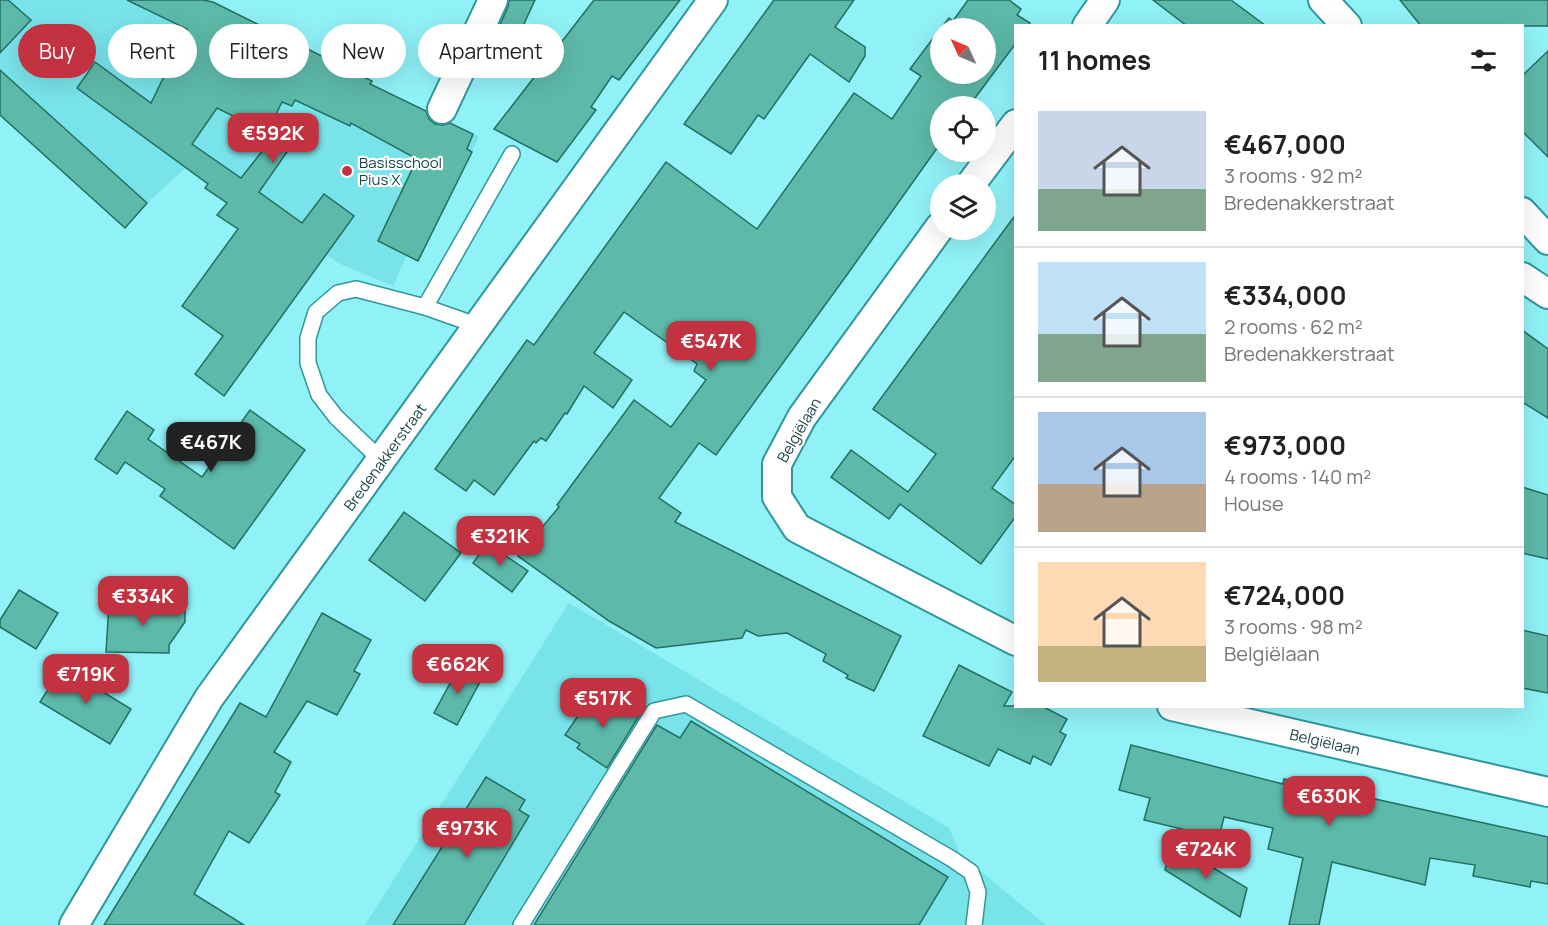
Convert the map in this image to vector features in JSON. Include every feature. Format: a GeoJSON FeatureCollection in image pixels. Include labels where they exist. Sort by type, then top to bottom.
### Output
{"type":"FeatureCollection","features":[{"type":"Feature","properties":{"kind":"street"},"geometry":{"type":"LineString","coordinates":[[442,109],[493,0]]}},
{"type":"Feature","properties":{"kind":"street","name":"Bredenakkerstraat"},"geometry":{"type":"LineString","coordinates":[[74,925],[210,698],[713,0]]}},
{"type":"Feature","properties":{"kind":"street"},"geometry":{"type":"LineString","coordinates":[[1088,24],[1105,0]]}},
{"type":"Feature","properties":{"kind":"street"},"geometry":{"type":"LineString","coordinates":[[1323,0],[1345,24]]}},
{"type":"Feature","properties":{"kind":"street"},"geometry":{"type":"LineString","coordinates":[[978,174],[1014,127]]}},
{"type":"Feature","properties":{"kind":"street"},"geometry":{"type":"LineString","coordinates":[[1524,214],[1548,240]]}},
{"type":"Feature","properties":{"kind":"street","name":"Belgiëlaan"},"geometry":{"type":"LineString","coordinates":[[931,240],[802,417],[777,464],[777,497],[797,528],[1014,640]]}},
{"type":"Feature","properties":{"kind":"street"},"geometry":{"type":"LineString","coordinates":[[1524,278],[1548,294]]}},
{"type":"Feature","properties":{"kind":"street","name":"Belgiëlaan"},"geometry":{"type":"LineString","coordinates":[[1182,708],[1548,792]]}},
{"type":"Feature","properties":{"kind":"lane"},"geometry":{"type":"LineString","coordinates":[[425,308],[512,154]]}},
{"type":"Feature","properties":{"kind":"lane"},"geometry":{"type":"LineString","coordinates":[[382,461],[336,417],[319,395],[308,363],[308,338],[316,312],[338,293],[356,289],[479,326]]}},
{"type":"Feature","properties":{"kind":"lane"},"geometry":{"type":"LineString","coordinates":[[521,925],[654,711],[686,704],[971,872],[978,892],[974,925]]}},
{"type":"Feature","properties":{"kind":"shaded area","name":"Basisschool Pius X"},"geometry":{"type":"Polygon","coordinates":[[[0,0],[204,0],[213,2],[258,24],[209,24],[209,78],[309,78],[309,49],[321,55],[321,78],[360,78],[479,137],[418,261],[407,255],[393,286],[338,263],[326,254],[182,306],[263,194],[203,152],[147,203],[125,228],[0,115],[0,0]]]}},
{"type":"Feature","properties":{"kind":"shaded area"},"geometry":{"type":"Polygon","coordinates":[[[569,603],[949,828],[960,854],[1046,925],[365,925],[569,603]]]}},
{"type":"Feature","properties":{"kind":"building"},"geometry":{"type":"Polygon","coordinates":[[[0,0],[8,0],[31,20],[27,24],[18,24],[18,34],[0,53],[0,0]]]}},
{"type":"Feature","properties":{"kind":"building"},"geometry":{"type":"Polygon","coordinates":[[[127,0],[203,0],[213,2],[257,24],[209,24],[209,78],[309,78],[309,50],[321,56],[321,78],[366,78],[372,81],[370,84],[426,111],[429,119],[435,124],[450,123],[473,134],[467,149],[472,152],[418,261],[378,241],[417,159],[351,123],[350,126],[295,100],[292,106],[282,102],[267,133],[217,108],[192,144],[241,178],[271,140],[287,152],[259,192],[302,223],[324,194],[354,216],[224,396],[195,374],[223,336],[182,306],[238,229],[217,215],[227,203],[205,188],[208,184],[77,88],[84,78],[96,78],[96,63],[108,72],[108,78],[117,78],[151,103],[163,78],[197,78],[197,24],[177,24],[127,0]]]}},
{"type":"Feature","properties":{"kind":"building"},"geometry":{"type":"Polygon","coordinates":[[[509,0],[535,0],[524,24],[500,24],[509,0]]]}},
{"type":"Feature","properties":{"kind":"building"},"geometry":{"type":"Polygon","coordinates":[[[594,0],[680,0],[619,80],[612,76],[591,107],[596,110],[557,162],[494,129],[534,78],[564,78],[564,39],[594,0]]]}},
{"type":"Feature","properties":{"kind":"building"},"geometry":{"type":"Polygon","coordinates":[[[774,0],[854,0],[835,27],[865,47],[865,56],[849,82],[810,54],[764,119],[758,115],[731,154],[684,124],[774,0]]]}},
{"type":"Feature","properties":{"kind":"building"},"geometry":{"type":"Polygon","coordinates":[[[968,0],[1009,0],[1021,9],[1017,15],[1030,23],[1014,24],[1014,46],[996,70],[996,18],[955,18],[968,0]]]}},
{"type":"Feature","properties":{"kind":"building"},"geometry":{"type":"Polygon","coordinates":[[[1153,0],[1231,0],[1263,24],[1184,24],[1153,0]]]}},
{"type":"Feature","properties":{"kind":"building"},"geometry":{"type":"Polygon","coordinates":[[[1400,0],[1548,0],[1548,26],[1419,24],[1400,0]]]}},
{"type":"Feature","properties":{"kind":"building"},"geometry":{"type":"Polygon","coordinates":[[[930,42],[930,84],[985,84],[976,96],[930,96],[930,158],[716,455],[699,443],[659,498],[681,513],[675,522],[901,636],[874,691],[846,678],[848,675],[823,661],[826,654],[787,633],[758,636],[746,630],[742,638],[656,648],[609,621],[518,556],[559,507],[557,505],[634,400],[671,427],[706,380],[694,371],[697,364],[624,312],[594,353],[632,380],[613,408],[584,386],[567,414],[565,413],[546,441],[541,438],[536,443],[534,441],[494,495],[474,480],[466,491],[435,469],[527,340],[534,345],[666,162],[757,229],[854,93],[892,119],[921,76],[910,69],[930,42]]]}},
{"type":"Feature","properties":{"kind":"building"},"geometry":{"type":"Polygon","coordinates":[[[1548,51],[1548,157],[1524,133],[1524,74],[1548,51]]]}},
{"type":"Feature","properties":{"kind":"building"},"geometry":{"type":"Polygon","coordinates":[[[0,70],[147,203],[125,228],[0,115],[0,70]]]}},
{"type":"Feature","properties":{"kind":"building"},"geometry":{"type":"Polygon","coordinates":[[[1014,217],[1014,458],[992,488],[1014,504],[1014,519],[981,564],[900,504],[889,519],[831,477],[851,450],[908,492],[936,454],[873,409],[1014,217]]]}},
{"type":"Feature","properties":{"kind":"building"},"geometry":{"type":"Polygon","coordinates":[[[1524,331],[1548,349],[1548,418],[1524,403],[1524,331]]]}},
{"type":"Feature","properties":{"kind":"building"},"geometry":{"type":"Polygon","coordinates":[[[250,410],[305,450],[234,549],[160,496],[165,489],[125,462],[117,474],[95,459],[127,411],[154,430],[148,439],[202,477],[250,410]]]}},
{"type":"Feature","properties":{"kind":"building"},"geometry":{"type":"Polygon","coordinates":[[[1524,488],[1548,495],[1548,559],[1524,553],[1524,488]]]}},
{"type":"Feature","properties":{"kind":"building"},"geometry":{"type":"Polygon","coordinates":[[[404,512],[461,553],[425,601],[369,560],[404,512]]]}},
{"type":"Feature","properties":{"kind":"building"},"geometry":{"type":"Polygon","coordinates":[[[487,543],[528,571],[512,592],[473,563],[487,543]]]}},
{"type":"Feature","properties":{"kind":"building"},"geometry":{"type":"Polygon","coordinates":[[[19,590],[58,613],[36,649],[0,627],[0,620],[19,590]]]}},
{"type":"Feature","properties":{"kind":"building"},"geometry":{"type":"Polygon","coordinates":[[[109,603],[185,604],[185,622],[169,645],[169,653],[106,652],[109,603]]]}},
{"type":"Feature","properties":{"kind":"building"},"geometry":{"type":"Polygon","coordinates":[[[322,613],[371,640],[354,671],[360,674],[337,715],[307,701],[274,752],[291,762],[275,792],[280,795],[249,843],[229,831],[194,894],[244,925],[104,925],[240,703],[266,717],[322,613]]]}},
{"type":"Feature","properties":{"kind":"building"},"geometry":{"type":"Polygon","coordinates":[[[1524,630],[1548,636],[1548,693],[1524,688],[1524,630]]]}},
{"type":"Feature","properties":{"kind":"building"},"geometry":{"type":"Polygon","coordinates":[[[461,663],[482,678],[457,725],[434,713],[461,663]]]}},
{"type":"Feature","properties":{"kind":"building"},"geometry":{"type":"Polygon","coordinates":[[[959,665],[1012,692],[1004,706],[1046,708],[1067,719],[1060,732],[1066,735],[1051,765],[1033,756],[1030,764],[998,749],[989,766],[923,736],[959,665]]]}},
{"type":"Feature","properties":{"kind":"building"},"geometry":{"type":"Polygon","coordinates":[[[62,667],[131,709],[110,744],[40,702],[62,667]]]}},
{"type":"Feature","properties":{"kind":"building"},"geometry":{"type":"Polygon","coordinates":[[[611,696],[640,714],[607,768],[577,748],[580,744],[565,735],[590,698],[604,706],[611,696]]]}},
{"type":"Feature","properties":{"kind":"building"},"geometry":{"type":"Polygon","coordinates":[[[691,721],[948,877],[919,925],[534,925],[657,725],[680,738],[691,721]]]}},
{"type":"Feature","properties":{"kind":"building"},"geometry":{"type":"Polygon","coordinates":[[[1131,745],[1283,784],[1284,779],[1548,837],[1548,884],[1531,881],[1530,887],[1473,876],[1475,865],[1430,858],[1425,885],[1332,862],[1319,925],[1289,925],[1303,858],[1268,849],[1273,828],[1224,817],[1219,838],[1144,820],[1150,798],[1119,790],[1131,745]]]}},
{"type":"Feature","properties":{"kind":"building"},"geometry":{"type":"Polygon","coordinates":[[[486,777],[525,800],[519,810],[529,816],[464,925],[393,925],[486,777]]]}},
{"type":"Feature","properties":{"kind":"building"},"geometry":{"type":"Polygon","coordinates":[[[1172,843],[1247,888],[1240,917],[1165,870],[1172,843]]]}},
{"type":"Feature","properties":{"kind":"place","name":"Basisschool Pius X"},"geometry":{"type":"Point","coordinates":[347,171]}}]}
